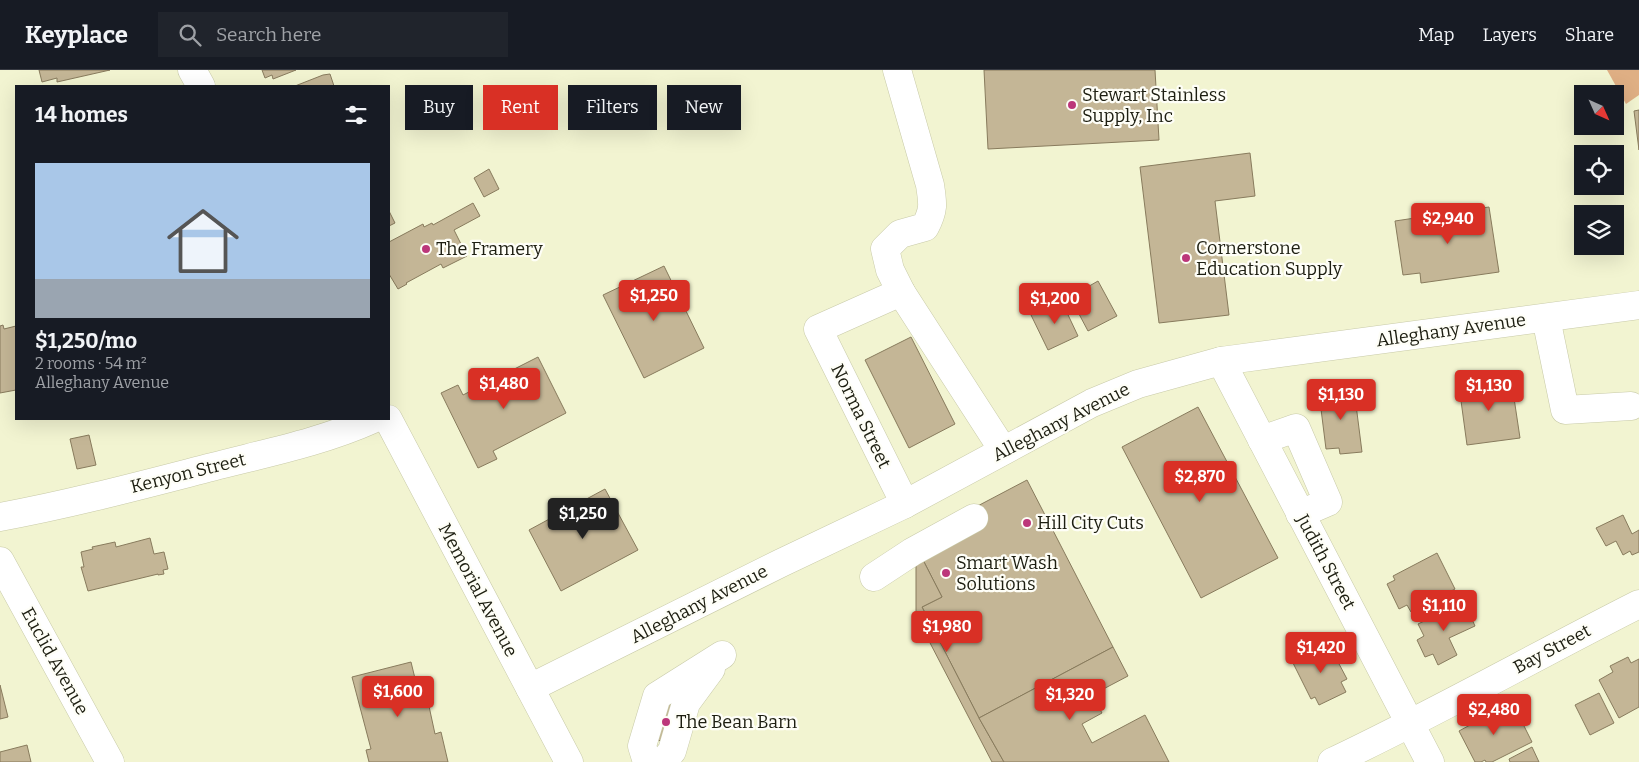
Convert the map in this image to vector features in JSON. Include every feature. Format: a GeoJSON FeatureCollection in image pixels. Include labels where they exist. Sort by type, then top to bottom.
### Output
{"type":"FeatureCollection","features":[{"type":"Feature","properties":{"kind":"street"},"geometry":{"type":"LineString","coordinates":[[192,70],[200,85]]}},
{"type":"Feature","properties":{"kind":"street"},"geometry":{"type":"LineString","coordinates":[[897,70],[930,185],[933,203],[932,214],[925,227],[900,234],[885,249],[890,270],[901,292],[1003,450]]}},
{"type":"Feature","properties":{"kind":"street","name":"Norma Street"},"geometry":{"type":"LineString","coordinates":[[901,292],[818,329],[905,504]]}},
{"type":"Feature","properties":{"kind":"street","name":"Alleghany Avenue"},"geometry":{"type":"LineString","coordinates":[[530,688],[781,562],[905,504],[1092,403],[1138,384],[1221,361],[1639,305]]}},
{"type":"Feature","properties":{"kind":"street"},"geometry":{"type":"LineString","coordinates":[[1546,318],[1565,410],[1631,406]]}},
{"type":"Feature","properties":{"kind":"street","name":"Judith Street"},"geometry":{"type":"LineString","coordinates":[[1221,361],[1430,762]]}},
{"type":"Feature","properties":{"kind":"street","name":"Kenyon Street"},"geometry":{"type":"LineString","coordinates":[[0,517],[270,452],[352,428],[370,420]]}},
{"type":"Feature","properties":{"kind":"street","name":"Memorial Avenue"},"geometry":{"type":"LineString","coordinates":[[389,420],[569,762]]}},
{"type":"Feature","properties":{"kind":"street"},"geometry":{"type":"LineString","coordinates":[[1262,440],[1296,428],[1328,502],[1300,514]]}},
{"type":"Feature","properties":{"kind":"street"},"geometry":{"type":"LineString","coordinates":[[874,577],[912,552],[974,518]]}},
{"type":"Feature","properties":{"kind":"street","name":"Euclid Avenue"},"geometry":{"type":"LineString","coordinates":[[0,561],[110,762]]}},
{"type":"Feature","properties":{"kind":"street","name":"Bay Street"},"geometry":{"type":"LineString","coordinates":[[1332,762],[1411,724],[1639,604]]}},
{"type":"Feature","properties":{"kind":"street"},"geometry":{"type":"LineString","coordinates":[[646,762],[642,746],[657,696],[722,655],[686,703],[672,751],[663,762]]}},
{"type":"Feature","properties":{"kind":"shaded area"},"geometry":{"type":"Polygon","coordinates":[[[1607,70],[1639,70],[1639,95],[1626,104],[1624,100],[1624,85],[1615,85],[1607,70]]]}},
{"type":"Feature","properties":{"kind":"building"},"geometry":{"type":"Polygon","coordinates":[[[39,70],[110,70],[57,82],[57,78],[42,82],[39,70]]]}},
{"type":"Feature","properties":{"kind":"building"},"geometry":{"type":"Polygon","coordinates":[[[262,70],[296,70],[273,79],[272,75],[265,78],[262,70]]]}},
{"type":"Feature","properties":{"kind":"building","name":"Stewart Stainless Supply, Inc"},"geometry":{"type":"Polygon","coordinates":[[[984,70],[1155,70],[1159,140],[988,149],[984,70]]]}},
{"type":"Feature","properties":{"kind":"building"},"geometry":{"type":"Polygon","coordinates":[[[330,74],[334,85],[298,85],[330,74]]]}},
{"type":"Feature","properties":{"kind":"building"},"geometry":{"type":"Polygon","coordinates":[[[1639,110],[1639,150],[1634,111],[1639,110]]]}},
{"type":"Feature","properties":{"kind":"building","name":"Cornerstone Education Supply"},"geometry":{"type":"Polygon","coordinates":[[[1250,153],[1255,196],[1215,201],[1229,315],[1159,323],[1140,167],[1250,153]]]}},
{"type":"Feature","properties":{"kind":"building"},"geometry":{"type":"Polygon","coordinates":[[[489,169],[499,189],[484,197],[474,178],[489,169]]]}},
{"type":"Feature","properties":{"kind":"building","name":"The Framery"},"geometry":{"type":"Polygon","coordinates":[[[473,203],[480,216],[454,230],[467,256],[443,268],[441,264],[398,289],[390,276],[390,241],[423,224],[424,227],[432,223],[433,225],[473,203]]]}},
{"type":"Feature","properties":{"kind":"building"},"geometry":{"type":"Polygon","coordinates":[[[1489,207],[1499,272],[1421,283],[1420,273],[1403,275],[1395,221],[1489,207]]]}},
{"type":"Feature","properties":{"kind":"building"},"geometry":{"type":"Polygon","coordinates":[[[390,213],[395,223],[390,226],[390,213]]]}},
{"type":"Feature","properties":{"kind":"building"},"geometry":{"type":"Polygon","coordinates":[[[664,266],[704,348],[644,378],[603,295],[664,266]]]}},
{"type":"Feature","properties":{"kind":"building"},"geometry":{"type":"Polygon","coordinates":[[[1098,281],[1117,316],[1088,331],[1070,297],[1098,281]]]}},
{"type":"Feature","properties":{"kind":"building"},"geometry":{"type":"Polygon","coordinates":[[[1061,300],[1078,336],[1048,350],[1031,315],[1061,300]]]}},
{"type":"Feature","properties":{"kind":"building"},"geometry":{"type":"Polygon","coordinates":[[[3,325],[4,329],[15,326],[15,390],[0,393],[0,326],[3,325]]]}},
{"type":"Feature","properties":{"kind":"building"},"geometry":{"type":"Polygon","coordinates":[[[911,337],[955,424],[909,448],[865,360],[911,337]]]}},
{"type":"Feature","properties":{"kind":"building"},"geometry":{"type":"Polygon","coordinates":[[[538,357],[566,413],[493,451],[497,459],[478,468],[441,393],[458,385],[463,395],[538,357]]]}},
{"type":"Feature","properties":{"kind":"building"},"geometry":{"type":"Polygon","coordinates":[[[1511,378],[1520,438],[1467,445],[1459,386],[1511,378]]]}},
{"type":"Feature","properties":{"kind":"building"},"geometry":{"type":"Polygon","coordinates":[[[1354,389],[1362,452],[1340,454],[1339,448],[1326,449],[1319,393],[1354,389]]]}},
{"type":"Feature","properties":{"kind":"building"},"geometry":{"type":"Polygon","coordinates":[[[1198,407],[1278,558],[1201,598],[1122,447],[1198,407]]]}},
{"type":"Feature","properties":{"kind":"building"},"geometry":{"type":"Polygon","coordinates":[[[89,435],[96,465],[77,469],[70,439],[89,435]]]}},
{"type":"Feature","properties":{"kind":"building"},"geometry":{"type":"Polygon","coordinates":[[[1027,480],[1113,647],[979,718],[922,607],[942,597],[922,558],[970,510],[1027,480]]]}},
{"type":"Feature","properties":{"kind":"building"},"geometry":{"type":"Polygon","coordinates":[[[605,489],[638,550],[561,591],[529,530],[605,489]]]}},
{"type":"Feature","properties":{"kind":"building"},"geometry":{"type":"Polygon","coordinates":[[[1623,515],[1632,534],[1639,530],[1639,552],[1632,555],[1630,551],[1623,555],[1616,541],[1606,546],[1596,528],[1623,515]]]}},
{"type":"Feature","properties":{"kind":"building"},"geometry":{"type":"Polygon","coordinates":[[[150,538],[154,554],[164,552],[168,569],[163,570],[164,574],[88,591],[81,567],[84,567],[81,552],[93,549],[92,547],[115,542],[116,547],[150,538]]]}},
{"type":"Feature","properties":{"kind":"building"},"geometry":{"type":"Polygon","coordinates":[[[1437,553],[1455,589],[1411,612],[1407,605],[1399,609],[1387,584],[1395,580],[1393,576],[1437,553]]]}},
{"type":"Feature","properties":{"kind":"building"},"geometry":{"type":"Polygon","coordinates":[[[922,558],[942,597],[922,607],[979,718],[1004,762],[992,762],[916,616],[916,560],[922,558]]]}},
{"type":"Feature","properties":{"kind":"building"},"geometry":{"type":"Polygon","coordinates":[[[1464,602],[1475,626],[1449,638],[1457,655],[1438,665],[1433,654],[1425,657],[1417,640],[1424,636],[1418,624],[1464,602]]]}},
{"type":"Feature","properties":{"kind":"building"},"geometry":{"type":"Polygon","coordinates":[[[1328,643],[1347,679],[1341,682],[1346,692],[1319,705],[1315,697],[1311,699],[1292,661],[1328,643]]]}},
{"type":"Feature","properties":{"kind":"building"},"geometry":{"type":"Polygon","coordinates":[[[1113,647],[1128,676],[1092,695],[1102,713],[1082,724],[1092,743],[1145,715],[1169,762],[1004,762],[979,718],[1113,647]]]}},
{"type":"Feature","properties":{"kind":"building"},"geometry":{"type":"Polygon","coordinates":[[[1628,657],[1631,663],[1639,659],[1639,707],[1619,718],[1599,680],[1613,672],[1610,666],[1628,657]]]}},
{"type":"Feature","properties":{"kind":"building"},"geometry":{"type":"Polygon","coordinates":[[[411,662],[420,699],[427,697],[435,734],[441,732],[448,762],[369,762],[366,750],[371,749],[352,677],[411,662]]]}},
{"type":"Feature","properties":{"kind":"building"},"geometry":{"type":"Polygon","coordinates":[[[0,685],[8,717],[0,719],[0,685]]]}},
{"type":"Feature","properties":{"kind":"building"},"geometry":{"type":"Polygon","coordinates":[[[1599,693],[1614,723],[1590,735],[1575,705],[1599,693]]]}},
{"type":"Feature","properties":{"kind":"building","name":"The Bean Barn"},"geometry":{"type":"Polygon","coordinates":[[[664,702],[678,706],[668,743],[654,739],[664,702]]]}},
{"type":"Feature","properties":{"kind":"building"},"geometry":{"type":"Polygon","coordinates":[[[1503,704],[1512,722],[1520,718],[1532,742],[1492,762],[1486,762],[1485,760],[1475,762],[1459,731],[1470,725],[1469,721],[1503,704]]]}},
{"type":"Feature","properties":{"kind":"building"},"geometry":{"type":"Polygon","coordinates":[[[27,745],[31,762],[0,762],[0,752],[27,745]]]}},
{"type":"Feature","properties":{"kind":"building"},"geometry":{"type":"Polygon","coordinates":[[[1532,747],[1539,762],[1510,762],[1509,759],[1532,747]]]}},
{"type":"Feature","properties":{"kind":"place","name":"Stewart Stainless Supply, Inc"},"geometry":{"type":"Point","coordinates":[1072,105]}},
{"type":"Feature","properties":{"kind":"place","name":"The Framery"},"geometry":{"type":"Point","coordinates":[426,249]}},
{"type":"Feature","properties":{"kind":"place","name":"Cornerstone Education Supply"},"geometry":{"type":"Point","coordinates":[1186,258]}},
{"type":"Feature","properties":{"kind":"place","name":"Hill City Cuts"},"geometry":{"type":"Point","coordinates":[1027,523]}},
{"type":"Feature","properties":{"kind":"place","name":"Smart Wash Solutions"},"geometry":{"type":"Point","coordinates":[946,573]}},
{"type":"Feature","properties":{"kind":"place","name":"The Bean Barn"},"geometry":{"type":"Point","coordinates":[666,722]}}]}
